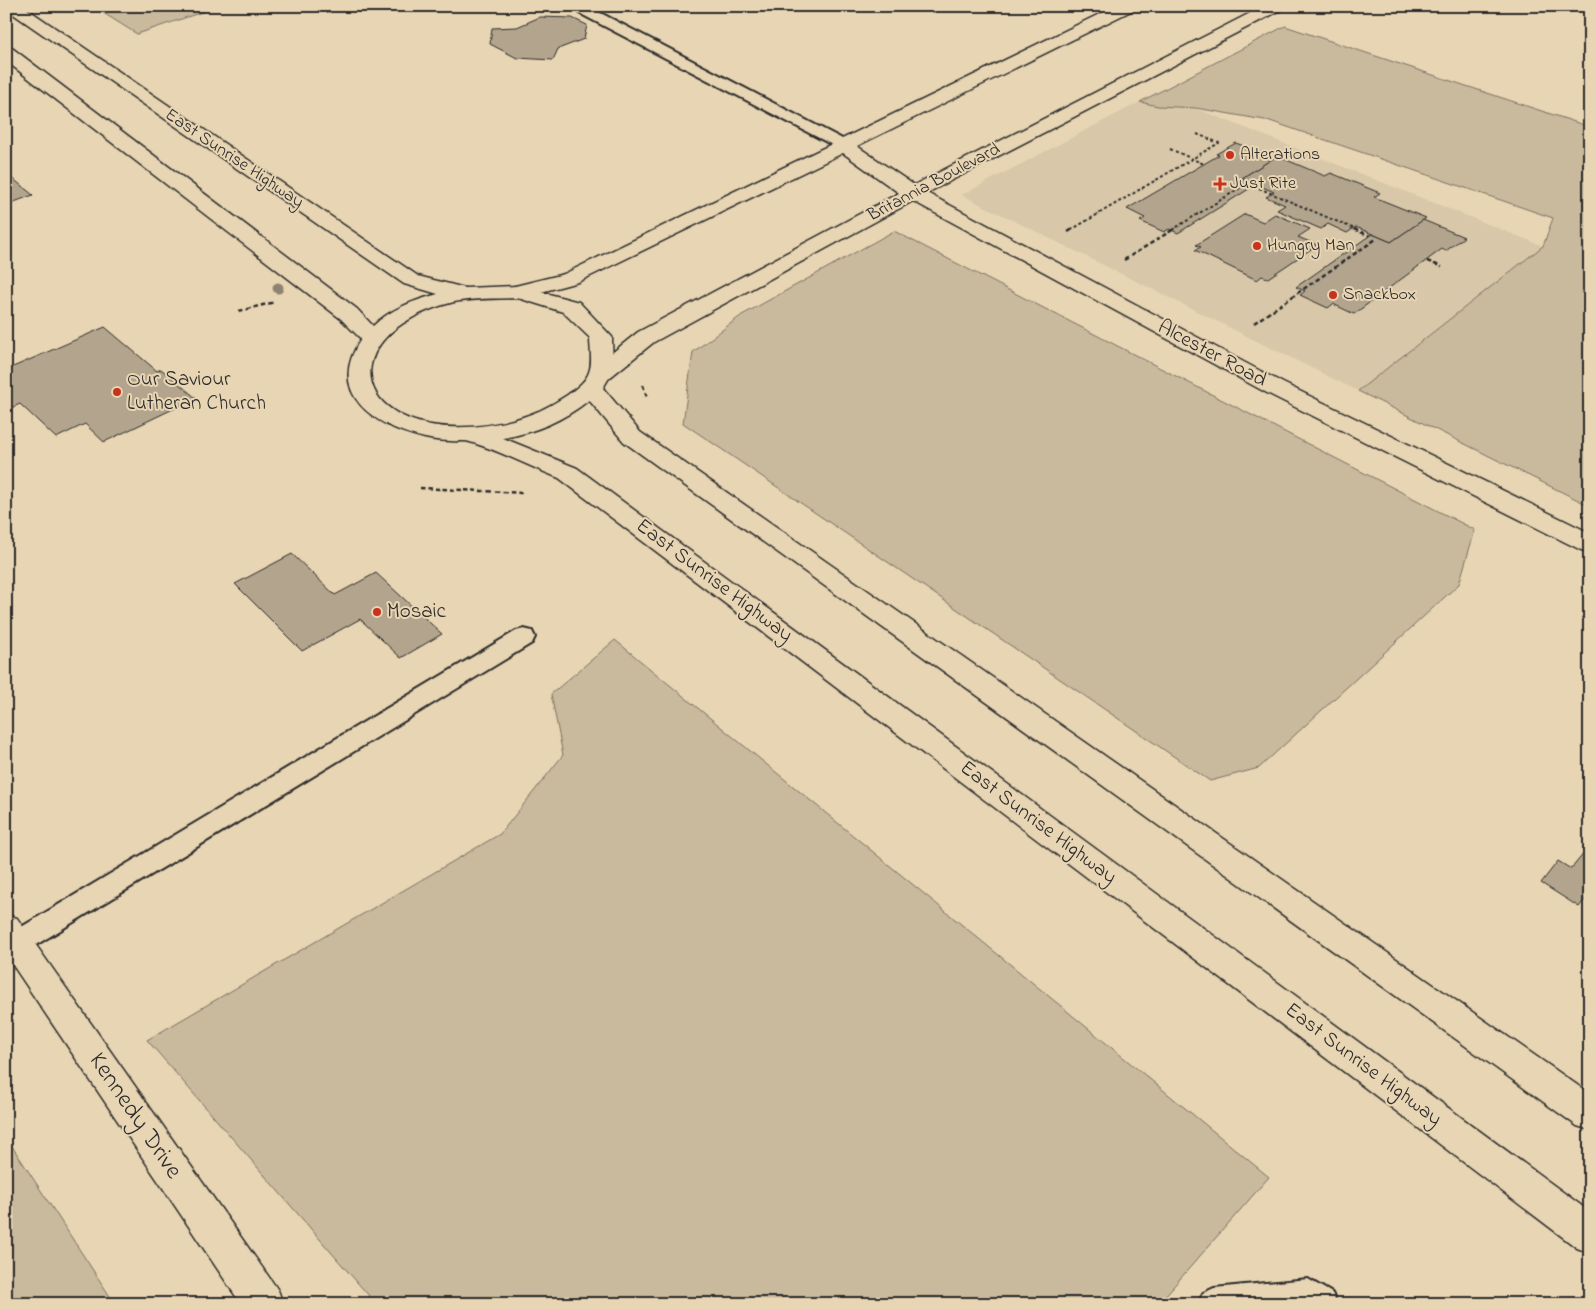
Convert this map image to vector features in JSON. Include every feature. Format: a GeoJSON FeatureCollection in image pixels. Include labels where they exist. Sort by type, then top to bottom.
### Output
{"type":"FeatureCollection","features":[{"type":"Feature","properties":{"kind":"main road","name":"East Sunrise Highway"},"geometry":{"type":"LineString","coordinates":[[12,6],[411,280],[465,294]]}},
{"type":"Feature","properties":{"kind":"main road"},"geometry":{"type":"LineString","coordinates":[[474,435],[420,430],[378,411],[358,383],[359,360],[372,338],[396,318],[428,303],[465,294],[519,292],[571,278],[1130,6]]}},
{"type":"Feature","properties":{"kind":"main road","name":"Britannia Boulevard"},"geometry":{"type":"LineString","coordinates":[[474,435],[521,428],[562,411],[646,337],[914,194],[1277,6]]}},
{"type":"Feature","properties":{"kind":"main road"},"geometry":{"type":"LineString","coordinates":[[6,52],[349,314],[372,338]]}},
{"type":"Feature","properties":{"kind":"main road","name":"Alcester Road"},"geometry":{"type":"LineString","coordinates":[[845,146],[914,194],[1275,388],[1590,544]]}},
{"type":"Feature","properties":{"kind":"main road"},"geometry":{"type":"LineString","coordinates":[[519,292],[571,307],[601,337],[595,381],[632,438],[1590,1114]]}},
{"type":"Feature","properties":{"kind":"main road","name":"East Sunrise Highway"},"geometry":{"type":"LineString","coordinates":[[474,435],[568,473],[1590,1234]]}},
{"type":"Feature","properties":{"kind":"main road","name":"Kennedy Drive"},"geometry":{"type":"LineString","coordinates":[[12,936],[264,1304]]}},
{"type":"Feature","properties":{"kind":"lane"},"geometry":{"type":"LineString","coordinates":[[584,10],[845,146]]}},
{"type":"Feature","properties":{"kind":"lane"},"geometry":{"type":"LineString","coordinates":[[12,936],[524,637]]}},
{"type":"Feature","properties":{"kind":"lane"},"geometry":{"type":"LineString","coordinates":[[1214,1304],[1308,1295],[1321,1304]]}},
{"type":"Feature","properties":{"kind":"path"},"geometry":{"type":"LineString","coordinates":[[1068,232],[1219,143],[1197,134]]}},
{"type":"Feature","properties":{"kind":"path"},"geometry":{"type":"LineString","coordinates":[[1170,149],[1204,164]]}},
{"type":"Feature","properties":{"kind":"path"},"geometry":{"type":"LineString","coordinates":[[1124,260],[1248,184]]}},
{"type":"Feature","properties":{"kind":"path"},"geometry":{"type":"LineString","coordinates":[[1254,186],[1370,236]]}},
{"type":"Feature","properties":{"kind":"path"},"geometry":{"type":"LineString","coordinates":[[1254,323],[1376,239]]}},
{"type":"Feature","properties":{"kind":"path"},"geometry":{"type":"LineString","coordinates":[[1427,261],[1442,267]]}},
{"type":"Feature","properties":{"kind":"shaded area"},"geometry":{"type":"Polygon","coordinates":[[[92,6],[220,6],[137,34],[92,6]]]}},
{"type":"Feature","properties":{"kind":"shaded area"},"geometry":{"type":"Polygon","coordinates":[[[1285,26],[1590,127],[1590,506],[1358,391],[1543,246],[1553,218],[1270,121],[1196,108],[1158,106],[1140,102],[1285,26]]]}},
{"type":"Feature","properties":{"kind":"shaded area"},"geometry":{"type":"Polygon","coordinates":[[[1157,93],[1543,246],[1358,391],[962,195],[1157,93]]]}},
{"type":"Feature","properties":{"kind":"shaded area"},"geometry":{"type":"Polygon","coordinates":[[[894,231],[1475,530],[1459,584],[1259,768],[1210,781],[683,423],[693,352],[742,315],[894,231]]]}},
{"type":"Feature","properties":{"kind":"shaded area"},"geometry":{"type":"Polygon","coordinates":[[[615,640],[1269,1177],[1158,1304],[376,1304],[147,1040],[500,834],[563,755],[551,694],[615,640]]]}},
{"type":"Feature","properties":{"kind":"shaded area"},"geometry":{"type":"Polygon","coordinates":[[[6,1137],[115,1304],[6,1304],[6,1137]]]}},
{"type":"Feature","properties":{"kind":"building"},"geometry":{"type":"Polygon","coordinates":[[[540,17],[572,18],[587,25],[584,39],[558,49],[553,60],[517,58],[490,44],[492,28],[517,27],[540,17]]]}},
{"type":"Feature","properties":{"kind":"building"},"geometry":{"type":"Polygon","coordinates":[[[1236,143],[1274,158],[1242,178],[1257,184],[1178,233],[1169,229],[1164,232],[1140,221],[1145,218],[1127,209],[1219,155],[1216,154],[1236,143]]]}},
{"type":"Feature","properties":{"kind":"building"},"geometry":{"type":"Polygon","coordinates":[[[1277,156],[1325,176],[1331,173],[1380,193],[1374,197],[1426,218],[1391,242],[1356,227],[1347,233],[1328,224],[1321,229],[1277,210],[1285,205],[1266,197],[1274,192],[1242,178],[1277,156]]]}},
{"type":"Feature","properties":{"kind":"building"},"geometry":{"type":"Polygon","coordinates":[[[6,173],[33,195],[6,205],[6,173]]]}},
{"type":"Feature","properties":{"kind":"building","name":"Hungry Man"},"geometry":{"type":"Polygon","coordinates":[[[1245,214],[1263,222],[1275,214],[1310,229],[1298,237],[1317,245],[1268,278],[1262,276],[1257,280],[1195,250],[1201,247],[1196,245],[1245,214]]]}},
{"type":"Feature","properties":{"kind":"building"},"geometry":{"type":"Polygon","coordinates":[[[1423,220],[1464,237],[1446,251],[1442,249],[1354,314],[1333,304],[1328,308],[1300,295],[1305,291],[1296,287],[1372,234],[1391,242],[1423,220]]]}},
{"type":"Feature","properties":{"kind":"building"},"geometry":{"type":"Polygon","coordinates":[[[105,327],[157,371],[161,369],[196,398],[104,442],[85,424],[56,438],[20,404],[6,410],[6,370],[105,327]]]}},
{"type":"Feature","properties":{"kind":"building"},"geometry":{"type":"Polygon","coordinates":[[[292,554],[335,595],[376,573],[442,634],[401,658],[360,619],[302,651],[235,584],[292,554]]]}},
{"type":"Feature","properties":{"kind":"building"},"geometry":{"type":"Polygon","coordinates":[[[1590,846],[1590,898],[1587,897],[1579,907],[1541,883],[1558,861],[1571,869],[1590,846]]]}},
{"type":"Feature","properties":{"kind":"place","name":"Alterations"},"geometry":{"type":"Point","coordinates":[1230,155]}},
{"type":"Feature","properties":{"kind":"place","name":"Just Rite"},"geometry":{"type":"Point","coordinates":[1220,184]}},
{"type":"Feature","properties":{"kind":"place","name":"Hungry Man"},"geometry":{"type":"Point","coordinates":[1257,246]}},
{"type":"Feature","properties":{"kind":"place","name":"Snackbox"},"geometry":{"type":"Point","coordinates":[1333,295]}},
{"type":"Feature","properties":{"kind":"place","name":"Our Saviour Lutheran Church"},"geometry":{"type":"Point","coordinates":[117,392]}},
{"type":"Feature","properties":{"kind":"place","name":"Mosaic"},"geometry":{"type":"Point","coordinates":[377,612]}}]}
